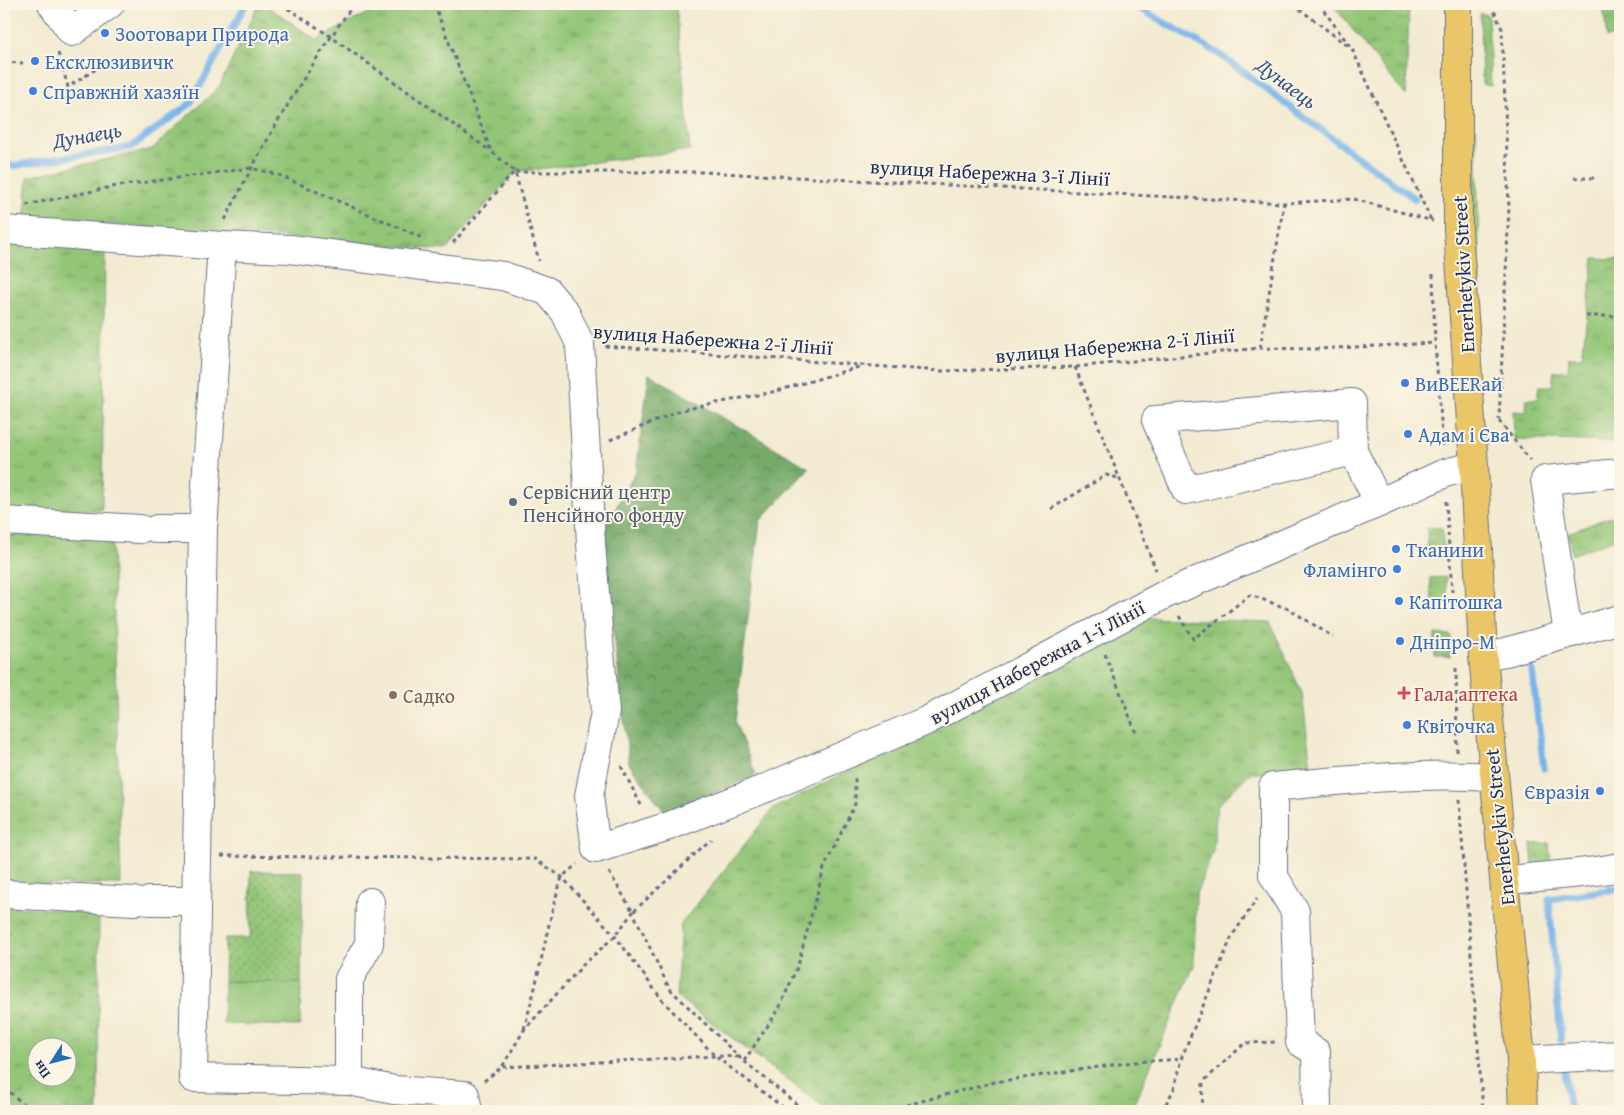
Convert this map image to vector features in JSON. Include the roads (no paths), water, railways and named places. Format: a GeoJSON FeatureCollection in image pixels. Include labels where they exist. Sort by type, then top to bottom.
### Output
{"type":"FeatureCollection","features":[{"type":"Feature","properties":{"kind":"main road","name":"Enerhetykiv Street"},"geometry":{"type":"LineString","coordinates":[[1458,4],[1458,229],[1474,466],[1483,656],[1521,1060],[1523,1111]]}},
{"type":"Feature","properties":{"kind":"street"},"geometry":{"type":"LineString","coordinates":[[52,4],[72,32],[110,4]]}},
{"type":"Feature","properties":{"kind":"street"},"geometry":{"type":"LineString","coordinates":[[4,230],[217,246],[203,529],[193,1078],[348,1081],[467,1103]]}},
{"type":"Feature","properties":{"kind":"street","name":"вулиця Набережна 1-ї Лінії"},"geometry":{"type":"LineString","coordinates":[[217,246],[443,258],[548,291],[565,312],[580,344],[591,544],[604,712],[588,796],[596,849],[669,826],[766,788],[926,721],[1166,594],[1445,473],[1474,466]]}},
{"type":"Feature","properties":{"kind":"street"},"geometry":{"type":"LineString","coordinates":[[1353,451],[1186,490],[1156,420],[1352,403],[1353,451],[1378,503]]}},
{"type":"Feature","properties":{"kind":"street"},"geometry":{"type":"LineString","coordinates":[[1568,634],[1545,480],[1620,473]]}},
{"type":"Feature","properties":{"kind":"street"},"geometry":{"type":"LineString","coordinates":[[4,522],[148,529],[203,529]]}},
{"type":"Feature","properties":{"kind":"street"},"geometry":{"type":"LineString","coordinates":[[1483,656],[1506,652],[1620,619]]}},
{"type":"Feature","properties":{"kind":"street"},"geometry":{"type":"LineString","coordinates":[[1317,1111],[1316,1052],[1300,1042],[1295,911],[1273,875],[1273,787],[1457,774],[1494,776]]}},
{"type":"Feature","properties":{"kind":"street"},"geometry":{"type":"LineString","coordinates":[[1505,881],[1527,877],[1599,872],[1620,867]]}},
{"type":"Feature","properties":{"kind":"street"},"geometry":{"type":"LineString","coordinates":[[4,894],[141,901],[196,901]]}},
{"type":"Feature","properties":{"kind":"street"},"geometry":{"type":"LineString","coordinates":[[348,1081],[349,979],[368,944],[370,902]]}},
{"type":"Feature","properties":{"kind":"street"},"geometry":{"type":"LineString","coordinates":[[1521,1060],[1620,1055]]}},
{"type":"Feature","properties":{"kind":"waterway","name":"Дунаець"},"geometry":{"type":"LineString","coordinates":[[12,166],[131,147],[190,104],[246,4]]}},
{"type":"Feature","properties":{"kind":"waterway","name":"Дунаець"},"geometry":{"type":"LineString","coordinates":[[1132,4],[1216,52],[1415,199]]}},
{"type":"Feature","properties":{"kind":"waterway"},"geometry":{"type":"LineString","coordinates":[[1531,663],[1544,768]]}},
{"type":"Feature","properties":{"kind":"waterway"},"geometry":{"type":"LineString","coordinates":[[1561,1040],[1549,899],[1620,888]]}},
{"type":"Feature","properties":{"kind":"waterway"},"geometry":{"type":"LineString","coordinates":[[1564,1071],[1570,1111]]}},
{"type":"Feature","properties":{"kind":"place","name":"Зоотовари Природа"},"geometry":{"type":"Point","coordinates":[105,33]}},
{"type":"Feature","properties":{"kind":"place","name":"Ексклюзивичк"},"geometry":{"type":"Point","coordinates":[35,61]}},
{"type":"Feature","properties":{"kind":"place","name":"Справжній хазяїн"},"geometry":{"type":"Point","coordinates":[33,91]}},
{"type":"Feature","properties":{"kind":"place","name":"ВиBEERай"},"geometry":{"type":"Point","coordinates":[1405,383]}},
{"type":"Feature","properties":{"kind":"place","name":"Адам і Єва"},"geometry":{"type":"Point","coordinates":[1408,434]}},
{"type":"Feature","properties":{"kind":"place","name":"Сервісний центр Пенсійного фонду"},"geometry":{"type":"Point","coordinates":[513,502]}},
{"type":"Feature","properties":{"kind":"place","name":"Тканини"},"geometry":{"type":"Point","coordinates":[1396,549]}},
{"type":"Feature","properties":{"kind":"place","name":"Фламінго"},"geometry":{"type":"Point","coordinates":[1397,569]}},
{"type":"Feature","properties":{"kind":"place","name":"Капітошка"},"geometry":{"type":"Point","coordinates":[1399,601]}},
{"type":"Feature","properties":{"kind":"place","name":"Дніпро-М"},"geometry":{"type":"Point","coordinates":[1400,641]}},
{"type":"Feature","properties":{"kind":"place","name":"Гала аптека"},"geometry":{"type":"Point","coordinates":[1404,693]}},
{"type":"Feature","properties":{"kind":"place","name":"Садко"},"geometry":{"type":"Point","coordinates":[393,695]}},
{"type":"Feature","properties":{"kind":"place","name":"Квіточка"},"geometry":{"type":"Point","coordinates":[1407,725]}},
{"type":"Feature","properties":{"kind":"place","name":"Євразія"},"geometry":{"type":"Point","coordinates":[1600,791]}}]}
